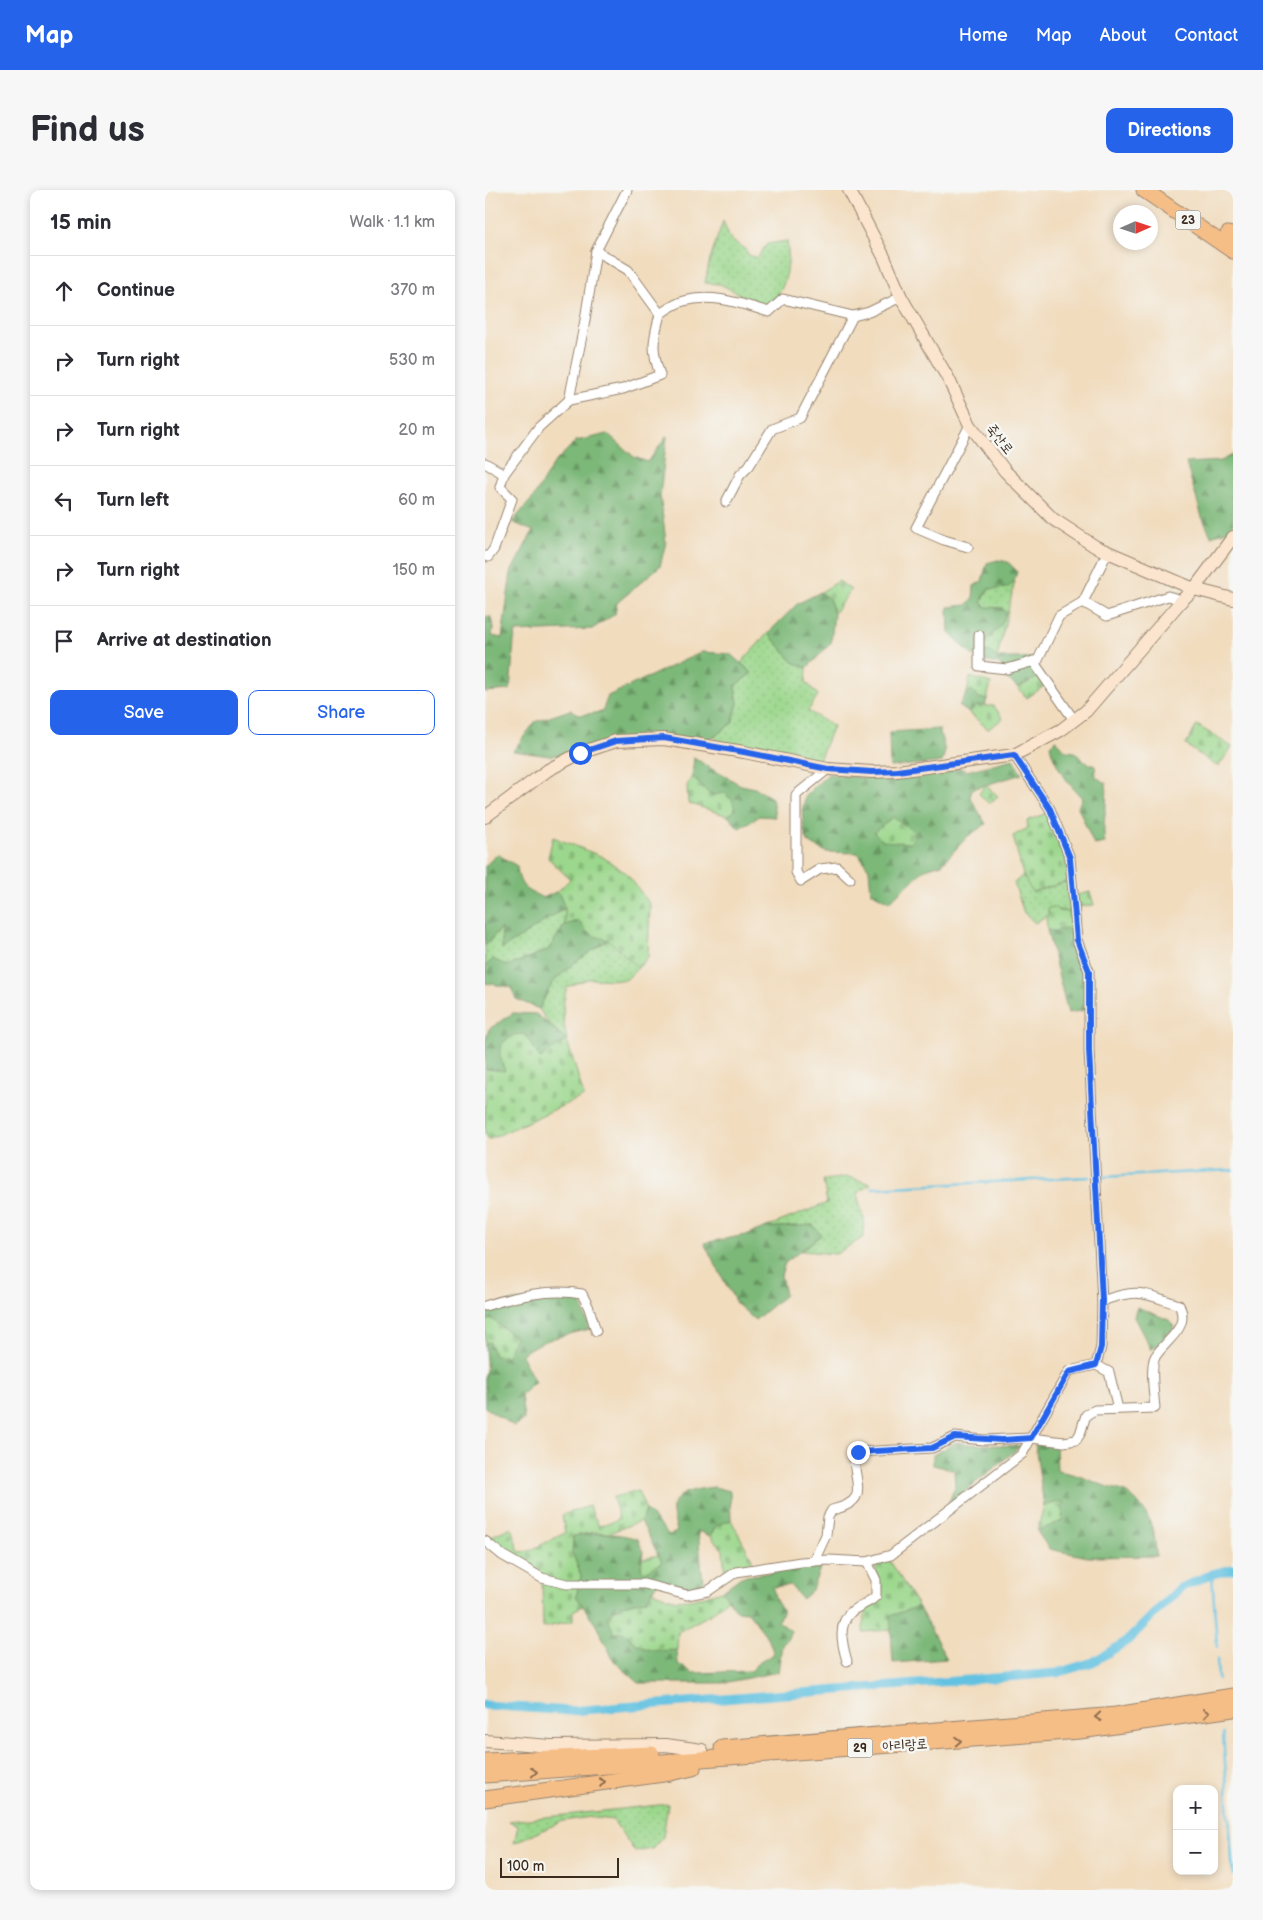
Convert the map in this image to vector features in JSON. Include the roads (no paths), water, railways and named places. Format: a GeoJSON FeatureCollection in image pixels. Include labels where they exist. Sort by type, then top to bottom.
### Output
{"type":"FeatureCollection","features":[{"type":"Feature","properties":{"kind":"main road","name":"23"},"geometry":{"type":"LineString","coordinates":[[1144,190],[1233,250]]}},
{"type":"Feature","properties":{"kind":"main road","name":"23"},"geometry":{"type":"LineString","coordinates":[[1161,190],[1231,236]]}},
{"type":"Feature","properties":{"kind":"main road","name":"아리랑로"},"geometry":{"type":"LineString","coordinates":[[485,1775],[1117,1715],[1233,1696]]}},
{"type":"Feature","properties":{"kind":"main road","name":"아리랑로"},"geometry":{"type":"LineString","coordinates":[[485,1761],[658,1754],[704,1755],[1080,1731],[1233,1709]]}},
{"type":"Feature","properties":{"kind":"main road"},"geometry":{"type":"LineString","coordinates":[[485,1799],[670,1774],[692,1768],[704,1755]]}},
{"type":"Feature","properties":{"kind":"street"},"geometry":{"type":"LineString","coordinates":[[569,400],[584,326],[596,251],[627,190]]}},
{"type":"Feature","properties":{"kind":"street","name":"죽산로"},"geometry":{"type":"LineString","coordinates":[[849,190],[884,257],[901,297],[949,380],[970,426],[1005,471],[1053,519],[1096,547],[1194,589],[1233,599]]}},
{"type":"Feature","properties":{"kind":"street"},"geometry":{"type":"LineString","coordinates":[[596,251],[628,270],[660,314]]}},
{"type":"Feature","properties":{"kind":"street"},"geometry":{"type":"LineString","coordinates":[[485,556],[488,557],[495,550],[512,499],[500,487],[504,474],[539,427],[569,400],[623,389],[660,375],[653,356],[654,336],[660,314],[682,301],[701,297],[725,300],[769,312],[783,299],[853,316],[869,312],[901,297]]}},
{"type":"Feature","properties":{"kind":"street"},"geometry":{"type":"LineString","coordinates":[[726,502],[740,475],[749,466],[772,429],[800,418],[853,316]]}},
{"type":"Feature","properties":{"kind":"street"},"geometry":{"type":"LineString","coordinates":[[968,547],[944,540],[916,528],[970,426]]}},
{"type":"Feature","properties":{"kind":"street"},"geometry":{"type":"LineString","coordinates":[[485,463],[504,474]]}},
{"type":"Feature","properties":{"kind":"street"},"geometry":{"type":"LineString","coordinates":[[485,817],[548,770],[580,753],[616,741],[664,738],[828,769],[872,772],[897,771],[1014,755],[1061,730],[1086,711],[1182,600],[1194,589],[1233,536]]}},
{"type":"Feature","properties":{"kind":"street"},"geometry":{"type":"LineString","coordinates":[[979,635],[979,666],[1007,669],[1038,660],[1059,616],[1083,602],[1107,553]]}},
{"type":"Feature","properties":{"kind":"street"},"geometry":{"type":"LineString","coordinates":[[1083,602],[1107,616],[1168,596],[1182,600]]}},
{"type":"Feature","properties":{"kind":"street"},"geometry":{"type":"LineString","coordinates":[[1033,661],[1074,720]]}},
{"type":"Feature","properties":{"kind":"street"},"geometry":{"type":"LineString","coordinates":[[1014,755],[1050,809],[1070,858],[1077,940],[1089,971],[1089,1050],[1102,1300],[1101,1347],[1096,1365]]}},
{"type":"Feature","properties":{"kind":"street"},"geometry":{"type":"LineString","coordinates":[[828,769],[796,795],[796,872],[801,881],[820,869],[837,867],[850,879]]}},
{"type":"Feature","properties":{"kind":"street"},"geometry":{"type":"LineString","coordinates":[[485,1306],[522,1296],[571,1292],[582,1294],[589,1308],[596,1331]]}},
{"type":"Feature","properties":{"kind":"street"},"geometry":{"type":"LineString","coordinates":[[814,1561],[826,1535],[828,1517],[832,1510],[847,1506],[856,1499],[857,1484],[854,1456],[858,1452],[932,1448],[955,1437],[1002,1440],[1031,1438],[1064,1442],[1076,1440],[1086,1416],[1095,1410],[1155,1408],[1154,1358],[1181,1326],[1181,1310],[1179,1305],[1142,1293],[1119,1295],[1102,1300]]}},
{"type":"Feature","properties":{"kind":"street"},"geometry":{"type":"LineString","coordinates":[[485,1541],[502,1555],[541,1578],[567,1584],[644,1584],[687,1595],[708,1592],[736,1572],[814,1561],[867,1562],[891,1555],[1022,1454],[1069,1372],[1096,1365],[1109,1372],[1118,1410]]}},
{"type":"Feature","properties":{"kind":"street"},"geometry":{"type":"LineString","coordinates":[[847,1661],[842,1643],[843,1624],[852,1612],[869,1603],[876,1596],[876,1580],[867,1562]]}},
{"type":"Feature","properties":{"kind":"street"},"geometry":{"type":"LineString","coordinates":[[485,1741],[551,1746],[666,1745],[704,1755]]}},
{"type":"Feature","properties":{"kind":"waterway"},"geometry":{"type":"LineString","coordinates":[[1102,1177],[1233,1170]]}},
{"type":"Feature","properties":{"kind":"waterway"},"geometry":{"type":"LineString","coordinates":[[872,1188],[1089,1177]]}},
{"type":"Feature","properties":{"kind":"waterway"},"geometry":{"type":"LineString","coordinates":[[485,1705],[570,1711],[1057,1673],[1093,1662],[1127,1641],[1180,1588],[1212,1574],[1233,1569]]}},
{"type":"Feature","properties":{"kind":"waterway"},"geometry":{"type":"LineString","coordinates":[[1212,1574],[1217,1647]]}},
{"type":"Feature","properties":{"kind":"waterway"},"geometry":{"type":"LineString","coordinates":[[1217,1659],[1218,1679]]}},
{"type":"Feature","properties":{"kind":"waterway"},"geometry":{"type":"LineString","coordinates":[[1223,1734],[1233,1875]]}}]}
